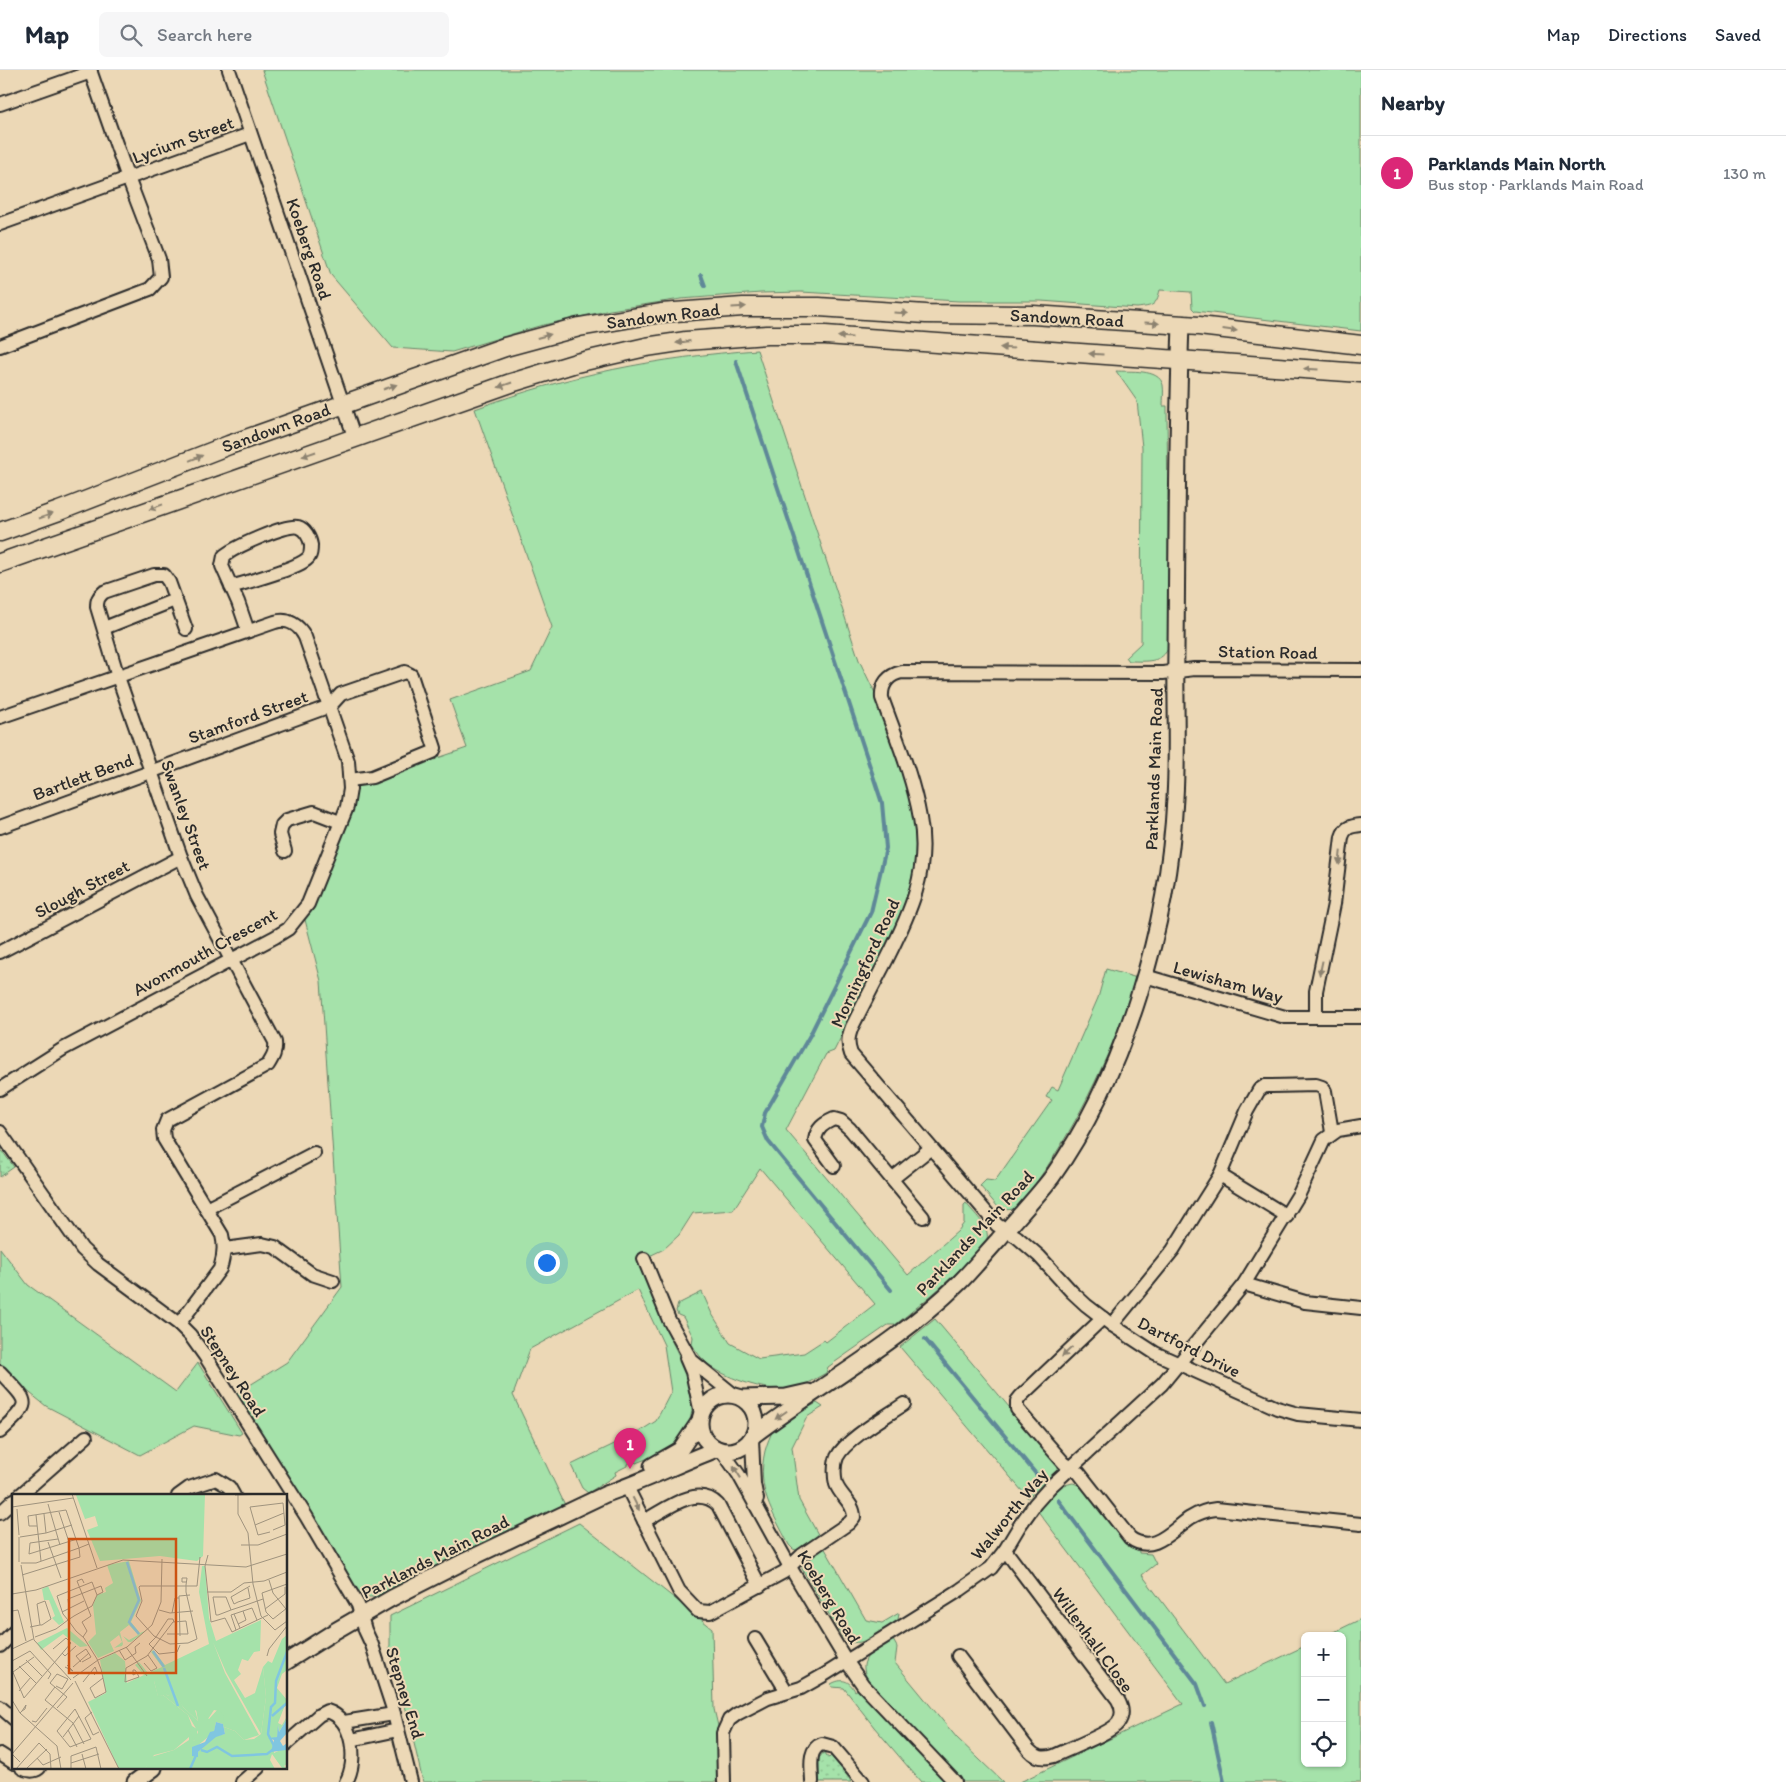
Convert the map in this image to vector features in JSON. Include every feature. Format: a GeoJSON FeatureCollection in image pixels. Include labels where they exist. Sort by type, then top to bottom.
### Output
{"type":"FeatureCollection","features":[{"type":"Feature","properties":{"kind":"main road","name":"Sandown Road"},"geometry":{"type":"LineString","coordinates":[[0,532],[68,508],[229,445],[505,347],[579,327],[660,313],[743,306],[819,307],[926,314],[1033,315],[1182,325],[1361,345]]}},
{"type":"Feature","properties":{"kind":"main road","name":"Sandown Road"},"geometry":{"type":"LineString","coordinates":[[0,563],[511,383],[576,363],[646,347],[715,338],[767,335],[825,335],[1361,373]]}},
{"type":"Feature","properties":{"kind":"street","name":"Koeberg Road"},"geometry":{"type":"LineString","coordinates":[[229,70],[355,439]]}},
{"type":"Feature","properties":{"kind":"street"},"geometry":{"type":"LineString","coordinates":[[0,104],[90,71],[159,259],[161,278],[150,289],[139,294],[0,346]]}},
{"type":"Feature","properties":{"kind":"street","name":"Lycium Street"},"geometry":{"type":"LineString","coordinates":[[0,224],[250,134]]}},
{"type":"Feature","properties":{"kind":"street","name":"Parklands Main Road"},"geometry":{"type":"LineString","coordinates":[[753,1437],[780,1415],[882,1348],[919,1318],[959,1282],[1022,1214],[1052,1176],[1082,1128],[1105,1082],[1127,1029],[1145,976],[1162,905],[1172,836],[1175,798],[1182,325]]}},
{"type":"Feature","properties":{"kind":"street"},"geometry":{"type":"LineString","coordinates":[[231,587],[292,567],[308,559],[311,552],[310,540],[304,531],[298,527],[290,527],[230,550],[224,556],[222,566],[248,631]]}},
{"type":"Feature","properties":{"kind":"street","name":"Swanley Street"},"geometry":{"type":"LineString","coordinates":[[175,600],[166,578],[164,575],[159,574],[104,592],[99,596],[97,607],[118,677],[197,896],[275,1042],[275,1054],[268,1065],[165,1122],[163,1130],[164,1139],[206,1209]]}},
{"type":"Feature","properties":{"kind":"street"},"geometry":{"type":"LineString","coordinates":[[104,628],[175,600],[186,629]]}},
{"type":"Feature","properties":{"kind":"street","name":"Avonmouth Crescent"},"geometry":{"type":"LineString","coordinates":[[0,717],[278,621],[293,623],[300,628],[305,637],[348,761],[350,780],[347,807],[308,904],[288,929],[63,1048],[0,1090]]}},
{"type":"Feature","properties":{"kind":"street","name":"Station Road"},"geometry":{"type":"LineString","coordinates":[[1176,671],[1194,669],[1361,670]]}},
{"type":"Feature","properties":{"kind":"street","name":"Morningford Road"},"geometry":{"type":"LineString","coordinates":[[1006,1230],[997,1225],[851,1054],[848,1046],[848,1038],[852,1028],[910,911],[918,888],[922,863],[922,834],[918,805],[882,698],[883,686],[889,677],[902,672],[1163,673],[1176,671]]}},
{"type":"Feature","properties":{"kind":"street","name":"Stamford Street"},"geometry":{"type":"LineString","coordinates":[[151,771],[330,706],[341,694],[406,672],[410,675],[435,748],[433,752],[372,776],[350,780]]}},
{"type":"Feature","properties":{"kind":"street","name":"Bartlett Bend"},"geometry":{"type":"LineString","coordinates":[[0,827],[151,771]]}},
{"type":"Feature","properties":{"kind":"street"},"geometry":{"type":"LineString","coordinates":[[285,851],[280,834],[282,825],[287,820],[314,812],[340,822]]}},
{"type":"Feature","properties":{"kind":"street"},"geometry":{"type":"LineString","coordinates":[[1316,1017],[1316,991],[1334,904],[1342,837],[1347,827],[1361,825]]}},
{"type":"Feature","properties":{"kind":"street","name":"Slough Street"},"geometry":{"type":"LineString","coordinates":[[0,952],[181,856]]}},
{"type":"Feature","properties":{"kind":"street","name":"Lewisham Way"},"geometry":{"type":"LineString","coordinates":[[1145,976],[1285,1017],[1361,1017]]}},
{"type":"Feature","properties":{"kind":"street"},"geometry":{"type":"LineString","coordinates":[[1361,1126],[1332,1132],[1325,1091],[1322,1087],[1316,1085],[1265,1086],[1259,1090],[1247,1111],[1220,1175],[1173,1250],[1107,1322],[1021,1396],[1017,1402],[1019,1413],[1064,1463],[1078,1473],[1134,1541],[1150,1544],[1162,1540],[1196,1514],[1216,1509],[1361,1524]]}},
{"type":"Feature","properties":{"kind":"street"},"geometry":{"type":"LineString","coordinates":[[834,1166],[815,1140],[816,1133],[820,1127],[834,1119],[841,1121],[850,1129],[923,1216]]}},
{"type":"Feature","properties":{"kind":"street","name":"Stepney Road"},"geometry":{"type":"LineString","coordinates":[[0,1132],[82,1249],[98,1264],[179,1324],[190,1335],[306,1516],[358,1605],[360,1615]]}},
{"type":"Feature","properties":{"kind":"street","name":"Walworth Way"},"geometry":{"type":"LineString","coordinates":[[724,1782],[723,1733],[726,1724],[737,1714],[768,1698],[801,1688],[847,1662],[991,1568],[1035,1504],[1162,1384],[1244,1284],[1299,1194],[1321,1144],[1332,1132]]}},
{"type":"Feature","properties":{"kind":"street"},"geometry":{"type":"LineString","coordinates":[[892,1179],[931,1148]]}},
{"type":"Feature","properties":{"kind":"street"},"geometry":{"type":"LineString","coordinates":[[179,1324],[220,1269],[224,1249],[222,1235],[206,1209],[314,1154]]}},
{"type":"Feature","properties":{"kind":"street"},"geometry":{"type":"LineString","coordinates":[[1220,1175],[1286,1216]]}},
{"type":"Feature","properties":{"kind":"street","name":"Dartford Drive"},"geometry":{"type":"LineString","coordinates":[[1006,1230],[1039,1256],[1072,1292],[1107,1322],[1155,1354],[1282,1410],[1361,1420]]}},
{"type":"Feature","properties":{"kind":"street"},"geometry":{"type":"LineString","coordinates":[[224,1249],[262,1244],[275,1246],[312,1274],[333,1281]]}},
{"type":"Feature","properties":{"kind":"street"},"geometry":{"type":"LineString","coordinates":[[644,1259],[665,1311],[691,1360],[752,1408],[755,1414],[756,1428],[753,1437],[742,1448],[729,1452],[720,1450],[710,1445],[704,1439],[692,1372],[678,1337]]}},
{"type":"Feature","properties":{"kind":"street"},"geometry":{"type":"LineString","coordinates":[[1244,1284],[1305,1302],[1361,1308]]}},
{"type":"Feature","properties":{"kind":"street","name":"Parklands Main Road"},"geometry":{"type":"LineString","coordinates":[[738,1397],[770,1398],[805,1394],[851,1369]]}},
{"type":"Feature","properties":{"kind":"street"},"geometry":{"type":"LineString","coordinates":[[0,1372],[21,1394],[24,1404],[20,1414],[0,1432]]}},
{"type":"Feature","properties":{"kind":"street"},"geometry":{"type":"LineString","coordinates":[[700,1418],[704,1407],[714,1398],[721,1395],[738,1397]]}},
{"type":"Feature","properties":{"kind":"street"},"geometry":{"type":"LineString","coordinates":[[627,1487],[679,1591],[698,1611],[710,1612],[784,1572],[802,1555],[849,1523],[854,1517],[854,1510],[836,1485],[834,1472],[837,1457],[848,1443],[904,1404]]}},
{"type":"Feature","properties":{"kind":"street","name":"Parklands Main Road"},"geometry":{"type":"LineString","coordinates":[[606,1494],[632,1476],[680,1450],[700,1418]]}},
{"type":"Feature","properties":{"kind":"street"},"geometry":{"type":"LineString","coordinates":[[21,1494],[86,1437]]}},
{"type":"Feature","properties":{"kind":"street","name":"Koeberg Road"},"geometry":{"type":"LineString","coordinates":[[753,1437],[754,1484],[767,1525]]}},
{"type":"Feature","properties":{"kind":"street","name":"Koeberg Road"},"geometry":{"type":"LineString","coordinates":[[720,1450],[739,1475],[790,1566],[847,1662],[863,1685],[955,1782]]}},
{"type":"Feature","properties":{"kind":"street","name":"Parklands Main Road"},"geometry":{"type":"LineString","coordinates":[[288,1661],[360,1615],[465,1561],[606,1494],[627,1487],[674,1466],[720,1450]]}},
{"type":"Feature","properties":{"kind":"street"},"geometry":{"type":"LineString","coordinates":[[180,1494],[188,1488],[216,1479],[229,1487],[233,1494]]}},
{"type":"Feature","properties":{"kind":"street"},"geometry":{"type":"LineString","coordinates":[[644,1521],[688,1498],[700,1496],[710,1498],[718,1505],[760,1586]]}},
{"type":"Feature","properties":{"kind":"street"},"geometry":{"type":"LineString","coordinates":[[0,1513],[12,1502]]}},
{"type":"Feature","properties":{"kind":"street","name":"Willenhall Close"},"geometry":{"type":"LineString","coordinates":[[958,1656],[1029,1750],[1039,1757],[1049,1758],[1054,1756],[1111,1729],[1120,1720],[1122,1710],[1118,1700],[1005,1550]]}},
{"type":"Feature","properties":{"kind":"street","name":"Stepney End"},"geometry":{"type":"LineString","coordinates":[[360,1615],[372,1645],[394,1714],[411,1782]]}},
{"type":"Feature","properties":{"kind":"street"},"geometry":{"type":"LineString","coordinates":[[0,1646],[12,1634]]}},
{"type":"Feature","properties":{"kind":"street"},"geometry":{"type":"LineString","coordinates":[[754,1639],[787,1692]]}},
{"type":"Feature","properties":{"kind":"street"},"geometry":{"type":"LineString","coordinates":[[0,1708],[12,1717]]}},
{"type":"Feature","properties":{"kind":"street"},"geometry":{"type":"LineString","coordinates":[[288,1742],[319,1715],[327,1711],[334,1713],[344,1722],[351,1740],[350,1776],[346,1782]]}},
{"type":"Feature","properties":{"kind":"street"},"geometry":{"type":"LineString","coordinates":[[344,1722],[394,1714]]}},
{"type":"Feature","properties":{"kind":"street"},"geometry":{"type":"LineString","coordinates":[[351,1740],[398,1730]]}},
{"type":"Feature","properties":{"kind":"street"},"geometry":{"type":"LineString","coordinates":[[812,1782],[812,1754],[819,1745],[826,1744],[833,1747],[863,1782]]}},
{"type":"Feature","properties":{"kind":"street"},"geometry":{"type":"LineString","coordinates":[[0,1754],[12,1762]]}},
{"type":"Feature","properties":{"kind":"street"},"geometry":{"type":"LineString","coordinates":[[25,1770],[37,1770]]}},
{"type":"Feature","properties":{"kind":"street"},"geometry":{"type":"LineString","coordinates":[[135,1782],[151,1770]]}},
{"type":"Feature","properties":{"kind":"street"},"geometry":{"type":"LineString","coordinates":[[149,1782],[160,1770]]}},
{"type":"Feature","properties":{"kind":"street"},"geometry":{"type":"LineString","coordinates":[[242,1782],[256,1770]]}},
{"type":"Feature","properties":{"kind":"green space"},"geometry":{"type":"Polygon","coordinates":[[[262,70],[1361,70],[1361,331],[1195,311],[1192,308],[1191,292],[1160,290],[1153,304],[1137,308],[1041,301],[959,301],[801,292],[681,299],[610,310],[539,326],[452,352],[393,348],[331,275],[262,70]]]}},
{"type":"Feature","properties":{"kind":"green space"},"geometry":{"type":"Polygon","coordinates":[[[757,350],[859,660],[875,693],[907,787],[917,848],[914,878],[898,924],[834,1051],[826,1054],[786,1130],[908,1275],[958,1231],[964,1223],[964,1205],[966,1203],[984,1225],[987,1239],[956,1274],[919,1306],[895,1325],[888,1325],[828,1367],[826,1373],[794,1388],[774,1389],[750,1384],[717,1370],[702,1358],[692,1344],[693,1337],[683,1317],[678,1315],[676,1311],[678,1304],[702,1292],[712,1314],[730,1343],[759,1359],[804,1353],[824,1340],[826,1342],[875,1304],[760,1168],[733,1210],[693,1213],[679,1235],[664,1249],[639,1261],[661,1319],[689,1380],[692,1395],[692,1411],[687,1427],[678,1443],[676,1441],[661,1453],[636,1463],[634,1461],[627,1464],[627,1466],[615,1472],[616,1475],[588,1493],[582,1488],[571,1465],[637,1433],[656,1421],[671,1392],[664,1345],[638,1290],[530,1349],[513,1395],[565,1505],[378,1597],[366,1597],[356,1588],[237,1393],[287,1362],[342,1287],[321,981],[304,916],[351,811],[356,786],[467,748],[450,700],[531,671],[552,627],[475,409],[544,386],[614,369],[685,357],[757,350]]]}},
{"type":"Feature","properties":{"kind":"green space"},"geometry":{"type":"Polygon","coordinates":[[[1116,371],[1143,372],[1156,376],[1163,385],[1163,406],[1167,406],[1169,646],[1166,652],[1158,659],[1147,661],[1129,661],[1126,657],[1141,643],[1142,447],[1137,401],[1116,371]]]}},
{"type":"Feature","properties":{"kind":"green space"},"geometry":{"type":"Polygon","coordinates":[[[1106,969],[1137,978],[1095,1083],[1069,1132],[1026,1198],[1020,1205],[1012,1209],[998,1207],[980,1186],[986,1180],[995,1181],[1052,1100],[1046,1097],[1052,1087],[1058,1090],[1098,998],[1106,969]]]}},
{"type":"Feature","properties":{"kind":"green space"},"geometry":{"type":"Polygon","coordinates":[[[0,1148],[14,1167],[0,1177],[0,1148]]]}},
{"type":"Feature","properties":{"kind":"green space"},"geometry":{"type":"Polygon","coordinates":[[[0,1248],[28,1285],[176,1392],[198,1363],[242,1433],[239,1435],[194,1426],[140,1455],[46,1406],[20,1385],[0,1363],[0,1248]]]}},
{"type":"Feature","properties":{"kind":"green space"},"geometry":{"type":"Polygon","coordinates":[[[935,1319],[1057,1464],[1058,1469],[1028,1498],[900,1347],[935,1319]]]}},
{"type":"Feature","properties":{"kind":"green space"},"geometry":{"type":"Polygon","coordinates":[[[817,1403],[823,1407],[807,1417],[792,1447],[799,1500],[820,1538],[799,1551],[789,1545],[767,1500],[764,1489],[763,1465],[765,1451],[774,1429],[789,1418],[817,1403]]]}},
{"type":"Feature","properties":{"kind":"green space"},"geometry":{"type":"Polygon","coordinates":[[[1073,1483],[1082,1487],[1097,1504],[1120,1537],[1139,1551],[1139,1553],[1151,1554],[1156,1564],[1142,1575],[1224,1684],[1301,1648],[1301,1767],[1346,1767],[1346,1632],[1334,1632],[1361,1619],[1361,1782],[1020,1782],[1183,1704],[1037,1510],[1060,1486],[1073,1483]]]}},
{"type":"Feature","properties":{"kind":"green space"},"geometry":{"type":"Polygon","coordinates":[[[579,1523],[712,1628],[714,1709],[718,1726],[720,1782],[423,1782],[407,1713],[390,1653],[390,1616],[579,1523]]]}},
{"type":"Feature","properties":{"kind":"green space"},"geometry":{"type":"Polygon","coordinates":[[[824,1547],[866,1620],[882,1623],[899,1613],[898,1620],[864,1641],[850,1642],[843,1638],[802,1569],[807,1559],[824,1547]]]}},
{"type":"Feature","properties":{"kind":"green space"},"geometry":{"type":"Polygon","coordinates":[[[893,1640],[897,1647],[895,1663],[957,1738],[1003,1782],[921,1782],[874,1727],[844,1688],[832,1687],[831,1684],[835,1682],[845,1681],[855,1691],[869,1682],[864,1669],[864,1663],[868,1656],[893,1640]]]}},
{"type":"Feature","properties":{"kind":"green space"},"geometry":{"type":"Polygon","coordinates":[[[823,1753],[829,1758],[831,1756],[851,1782],[819,1782],[819,1758],[823,1753]]]}},
{"type":"Feature","properties":{"kind":"waterway"},"geometry":{"type":"LineString","coordinates":[[701,275],[705,286]]}},
{"type":"Feature","properties":{"kind":"waterway"},"geometry":{"type":"LineString","coordinates":[[736,361],[882,803],[886,848],[871,912],[810,1035],[765,1113],[762,1127],[768,1141],[891,1290]]}},
{"type":"Feature","properties":{"kind":"waterway"},"geometry":{"type":"LineString","coordinates":[[925,1339],[1036,1474]]}},
{"type":"Feature","properties":{"kind":"waterway"},"geometry":{"type":"LineString","coordinates":[[1058,1500],[1197,1684],[1205,1706]]}},
{"type":"Feature","properties":{"kind":"waterway"},"geometry":{"type":"LineString","coordinates":[[1211,1722],[1224,1782]]}},
{"type":"Feature","properties":{"kind":"place","name":"Parklands Main North"},"geometry":{"type":"Point","coordinates":[630,1469]}}]}
